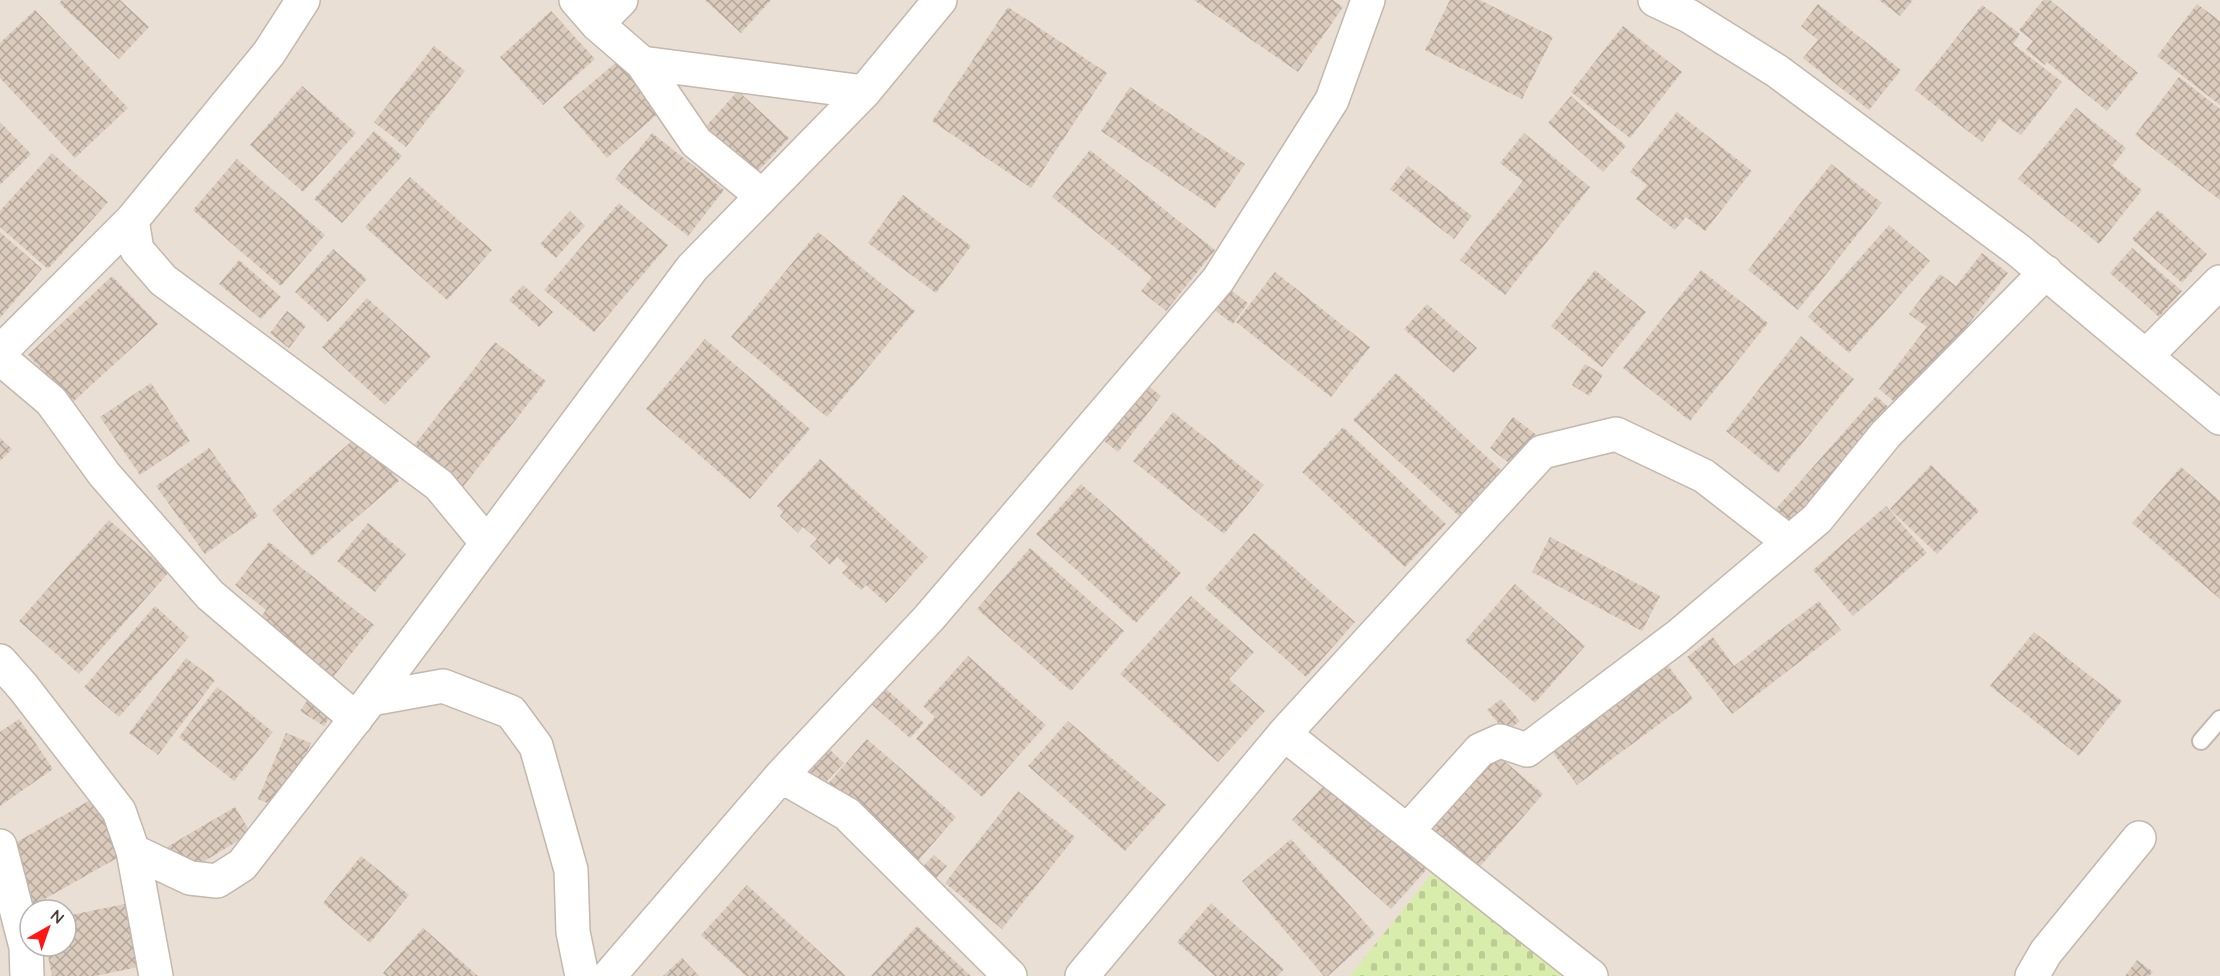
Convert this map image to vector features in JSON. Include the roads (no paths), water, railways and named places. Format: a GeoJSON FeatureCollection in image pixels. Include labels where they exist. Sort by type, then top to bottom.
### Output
{"type":"FeatureCollection","features":[{"type":"Feature","properties":{"kind":"street"},"geometry":{"type":"LineString","coordinates":[[0,352],[132,220],[269,53],[303,0]]}},
{"type":"Feature","properties":{"kind":"street"},"geometry":{"type":"LineString","coordinates":[[576,0],[597,24],[642,63],[696,142],[762,196]]}},
{"type":"Feature","properties":{"kind":"street"},"geometry":{"type":"LineString","coordinates":[[597,24],[621,0]]}},
{"type":"Feature","properties":{"kind":"street"},"geometry":{"type":"LineString","coordinates":[[133,851],[190,878],[217,882],[242,865],[363,709],[692,268],[864,92],[940,0]]}},
{"type":"Feature","properties":{"kind":"street"},"geometry":{"type":"LineString","coordinates":[[609,976],[782,776],[929,618],[1218,280],[1332,100],[1368,0]]}},
{"type":"Feature","properties":{"kind":"street"},"geometry":{"type":"LineString","coordinates":[[1655,0],[1689,16],[1778,71],[2046,272],[2220,418]]}},
{"type":"Feature","properties":{"kind":"street"},"geometry":{"type":"LineString","coordinates":[[642,63],[864,92]]}},
{"type":"Feature","properties":{"kind":"street"},"geometry":{"type":"LineString","coordinates":[[132,220],[137,250],[163,280],[439,485],[487,543]]}},
{"type":"Feature","properties":{"kind":"street"},"geometry":{"type":"LineString","coordinates":[[1407,831],[1480,750],[1500,741],[1527,750],[1677,637],[1817,519],[1886,434],[2046,272]]}},
{"type":"Feature","properties":{"kind":"street"},"geometry":{"type":"LineString","coordinates":[[2146,356],[2220,282]]}},
{"type":"Feature","properties":{"kind":"street"},"geometry":{"type":"LineString","coordinates":[[0,358],[51,401],[104,474],[210,595],[363,709]]}},
{"type":"Feature","properties":{"kind":"street"},"geometry":{"type":"LineString","coordinates":[[1082,976],[1284,734],[1542,452],[1616,434],[1704,476],[1789,542]]}},
{"type":"Feature","properties":{"kind":"street"},"geometry":{"type":"LineString","coordinates":[[0,661],[11,688],[119,811],[133,851],[156,976]]}},
{"type":"Feature","properties":{"kind":"street"},"geometry":{"type":"LineString","coordinates":[[363,709],[443,686],[511,712],[536,746],[571,870],[573,932],[582,976]]}},
{"type":"Feature","properties":{"kind":"street"},"geometry":{"type":"LineString","coordinates":[[1284,734],[1591,976]]}},
{"type":"Feature","properties":{"kind":"street"},"geometry":{"type":"LineString","coordinates":[[782,776],[847,814],[1003,974]]}},
{"type":"Feature","properties":{"kind":"street"},"geometry":{"type":"LineString","coordinates":[[2032,976],[2046,952],[2139,838]]}},
{"type":"Feature","properties":{"kind":"street"},"geometry":{"type":"LineString","coordinates":[[0,846],[26,947],[27,976]]}},
{"type":"Feature","properties":{"kind":"lane"},"geometry":{"type":"LineString","coordinates":[[2201,741],[2220,719]]}}]}
